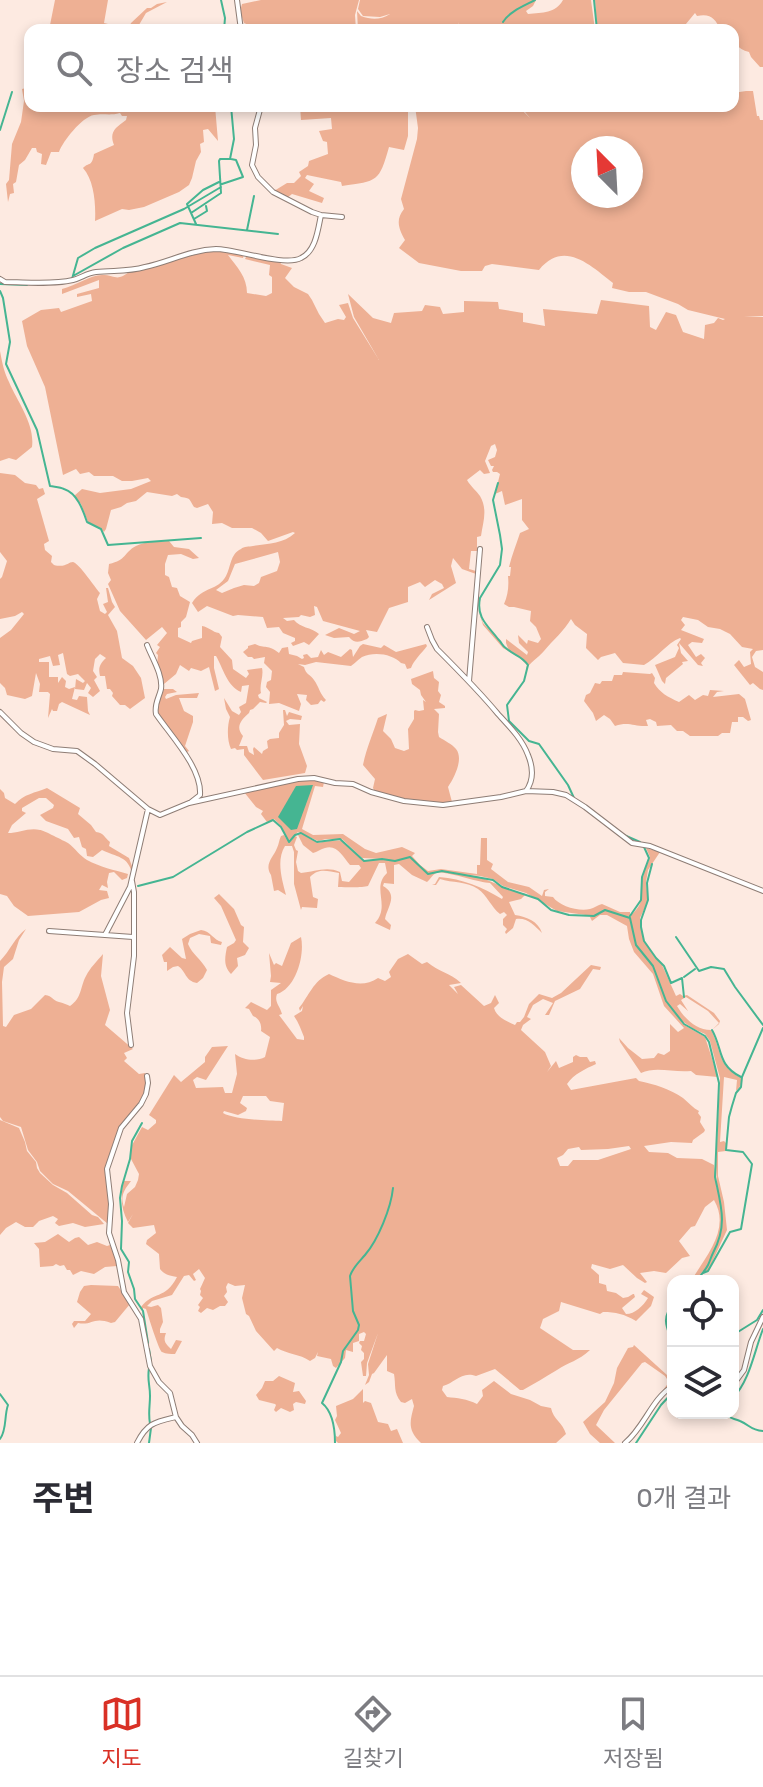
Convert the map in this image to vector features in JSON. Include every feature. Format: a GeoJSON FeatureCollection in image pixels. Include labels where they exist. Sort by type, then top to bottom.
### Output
{"type":"FeatureCollection","features":[{"type":"Feature","properties":{"kind":"street"},"geometry":{"type":"LineString","coordinates":[[237,0],[240,24]]}},
{"type":"Feature","properties":{"kind":"street"},"geometry":{"type":"LineString","coordinates":[[259,112],[252,165],[265,186],[321,215],[342,217]]}},
{"type":"Feature","properties":{"kind":"street"},"geometry":{"type":"LineString","coordinates":[[0,279],[5,282],[72,280],[91,272],[127,271],[185,254],[215,249],[297,260],[312,246],[321,215]]}},
{"type":"Feature","properties":{"kind":"street"},"geometry":{"type":"LineString","coordinates":[[469,681],[480,549]]}},
{"type":"Feature","properties":{"kind":"street"},"geometry":{"type":"LineString","coordinates":[[427,627],[437,649],[469,681],[527,751],[532,775],[526,791]]}},
{"type":"Feature","properties":{"kind":"street"},"geometry":{"type":"LineString","coordinates":[[0,712],[34,742],[53,749],[77,751],[148,809],[160,815],[189,803],[200,795],[199,779],[156,714],[154,708],[162,685],[147,645]]}},
{"type":"Feature","properties":{"kind":"street"},"geometry":{"type":"LineString","coordinates":[[189,803],[305,778],[353,784],[404,801],[443,805],[526,791],[544,791],[566,795],[632,843],[650,846],[763,891]]}},
{"type":"Feature","properties":{"kind":"street"},"geometry":{"type":"LineString","coordinates":[[105,935],[132,880],[148,809]]}},
{"type":"Feature","properties":{"kind":"street"},"geometry":{"type":"LineString","coordinates":[[131,1045],[127,1013],[134,956],[132,880]]}},
{"type":"Feature","properties":{"kind":"street"},"geometry":{"type":"LineString","coordinates":[[49,931],[133,937]]}},
{"type":"Feature","properties":{"kind":"street"},"geometry":{"type":"LineString","coordinates":[[147,1076],[146,1094],[121,1128],[107,1169],[111,1204],[109,1233],[124,1292],[141,1319],[150,1366],[170,1393],[176,1417],[197,1443]]}},
{"type":"Feature","properties":{"kind":"street"},"geometry":{"type":"LineString","coordinates":[[739,1377],[763,1317]]}},
{"type":"Feature","properties":{"kind":"street"},"geometry":{"type":"LineString","coordinates":[[625,1443],[667,1390]]}},
{"type":"Feature","properties":{"kind":"street"},"geometry":{"type":"LineString","coordinates":[[137,1443],[144,1430],[162,1420],[176,1417]]}},
{"type":"Feature","properties":{"kind":"shaded area"},"geometry":{"type":"Polygon","coordinates":[[[55,0],[108,0],[104,23],[108,24],[50,24],[55,0]]]}},
{"type":"Feature","properties":{"kind":"shaded area"},"geometry":{"type":"Polygon","coordinates":[[[261,0],[359,0],[356,24],[246,24],[240,11],[242,4],[261,0]]]}},
{"type":"Feature","properties":{"kind":"shaded area"},"geometry":{"type":"Polygon","coordinates":[[[360,0],[536,0],[526,11],[528,14],[552,10],[563,0],[591,0],[594,24],[358,24],[357,11],[361,16],[372,19],[390,14],[363,16],[358,9],[360,0]]]}},
{"type":"Feature","properties":{"kind":"shaded area"},"geometry":{"type":"Polygon","coordinates":[[[595,0],[763,0],[763,67],[749,52],[739,47],[739,24],[717,24],[709,16],[697,16],[695,13],[686,24],[597,24],[595,0]]]}},
{"type":"Feature","properties":{"kind":"shaded area"},"geometry":{"type":"Polygon","coordinates":[[[167,2],[146,13],[140,24],[130,24],[147,8],[167,2]]]}},
{"type":"Feature","properties":{"kind":"shaded area"},"geometry":{"type":"Polygon","coordinates":[[[753,91],[757,116],[763,120],[763,316],[744,317],[763,317],[763,650],[756,651],[752,657],[755,667],[763,672],[763,690],[753,683],[750,685],[734,665],[739,660],[744,667],[751,664],[750,652],[753,649],[742,647],[730,634],[720,629],[683,617],[681,620],[685,625],[681,630],[704,639],[702,643],[692,642],[688,645],[696,657],[701,654],[705,658],[701,663],[703,666],[698,665],[679,643],[681,653],[688,661],[682,662],[666,678],[665,684],[655,665],[675,657],[680,638],[644,665],[623,663],[615,653],[598,660],[586,648],[587,634],[571,619],[526,670],[527,665],[503,648],[483,625],[476,602],[476,597],[479,598],[478,608],[483,623],[509,651],[506,639],[527,655],[518,635],[527,644],[528,640],[538,643],[541,639],[530,621],[531,611],[504,604],[509,567],[520,533],[529,529],[522,520],[522,499],[505,505],[502,491],[495,494],[500,474],[493,472],[494,466],[488,460],[495,457],[495,444],[491,446],[485,461],[490,473],[484,474],[480,470],[467,480],[480,496],[484,511],[481,536],[477,537],[477,551],[471,551],[469,569],[476,571],[476,574],[462,569],[453,558],[451,566],[456,583],[429,600],[432,594],[444,588],[442,584],[435,580],[425,587],[420,582],[408,587],[408,602],[389,608],[377,632],[366,630],[369,637],[359,642],[349,637],[325,635],[339,628],[354,634],[360,631],[323,621],[314,606],[315,615],[310,617],[283,618],[294,620],[319,634],[309,645],[304,642],[293,646],[291,643],[295,638],[283,633],[279,627],[267,628],[263,617],[233,616],[207,606],[198,612],[192,603],[223,581],[237,551],[281,541],[295,533],[268,541],[252,528],[212,524],[213,512],[208,504],[197,508],[189,499],[177,494],[147,492],[136,501],[111,510],[104,532],[88,522],[74,496],[82,489],[100,493],[131,489],[151,481],[148,478],[122,481],[113,476],[94,476],[89,472],[80,474],[76,469],[63,475],[45,387],[27,346],[22,321],[41,310],[59,308],[61,312],[92,301],[91,294],[77,297],[77,294],[99,288],[99,280],[62,294],[62,289],[97,275],[118,277],[185,254],[216,251],[244,254],[243,258],[228,255],[243,277],[247,293],[266,296],[272,293],[270,265],[245,259],[247,255],[280,261],[292,268],[285,278],[308,294],[325,323],[344,320],[346,317],[339,305],[348,303],[353,318],[379,360],[354,317],[348,294],[373,318],[391,323],[394,313],[422,311],[425,305],[440,307],[443,314],[464,312],[464,301],[498,302],[499,309],[523,313],[523,322],[545,326],[543,309],[597,314],[601,300],[649,306],[650,327],[656,330],[666,312],[676,315],[683,332],[704,339],[705,325],[714,323],[718,318],[725,319],[688,310],[646,292],[612,288],[613,283],[577,258],[558,257],[539,270],[492,264],[482,271],[461,271],[419,263],[399,248],[405,240],[399,224],[404,209],[401,199],[417,139],[416,112],[524,112],[530,118],[525,112],[739,112],[739,92],[753,91]],[[278,552],[235,564],[228,581],[216,590],[222,593],[244,585],[254,586],[261,577],[277,571],[280,562],[278,552]]]}},
{"type":"Feature","properties":{"kind":"shaded area"},"geometry":{"type":"Polygon","coordinates":[[[24,101],[24,112],[216,112],[218,141],[208,129],[203,130],[204,142],[200,144],[201,152],[192,178],[189,185],[179,192],[144,207],[122,209],[95,221],[94,193],[83,168],[91,163],[94,154],[114,145],[113,133],[127,116],[120,113],[94,115],[84,120],[59,152],[51,152],[46,165],[41,164],[42,154],[32,148],[19,165],[13,184],[14,193],[10,194],[8,202],[6,184],[12,144],[21,122],[24,101]]]}},
{"type":"Feature","properties":{"kind":"shaded area"},"geometry":{"type":"Polygon","coordinates":[[[300,112],[408,112],[408,136],[404,150],[389,147],[379,173],[370,181],[342,186],[341,182],[307,175],[305,178],[314,184],[309,191],[324,198],[322,203],[292,194],[287,198],[274,191],[287,183],[294,183],[309,161],[328,154],[327,142],[323,141],[319,131],[332,129],[331,118],[301,120],[300,112]]]}},
{"type":"Feature","properties":{"kind":"shaded area"},"geometry":{"type":"Polygon","coordinates":[[[0,351],[6,374],[31,430],[32,447],[16,460],[9,458],[0,461],[0,351]]]}},
{"type":"Feature","properties":{"kind":"shaded area"},"geometry":{"type":"Polygon","coordinates":[[[0,473],[15,475],[25,483],[43,488],[45,494],[37,499],[49,541],[44,544],[45,550],[52,556],[54,565],[73,562],[79,567],[100,593],[97,599],[100,611],[105,614],[103,604],[108,602],[108,588],[115,607],[108,615],[117,631],[122,658],[133,666],[141,678],[145,698],[130,709],[120,705],[107,689],[105,676],[100,676],[99,670],[106,658],[100,654],[95,659],[93,671],[100,691],[93,697],[88,693],[91,688],[87,683],[84,690],[75,689],[76,679],[85,681],[78,674],[67,674],[63,653],[58,655],[60,665],[53,666],[50,656],[39,659],[39,662],[49,662],[49,677],[58,677],[58,683],[62,677],[66,681],[65,687],[75,687],[72,699],[87,697],[90,715],[62,702],[57,711],[52,709],[48,718],[50,694],[39,692],[36,673],[32,696],[25,699],[7,695],[0,683],[0,638],[24,614],[0,619],[0,579],[7,561],[0,552],[0,473]]]}},
{"type":"Feature","properties":{"kind":"shaded area"},"geometry":{"type":"Polygon","coordinates":[[[169,541],[174,547],[189,549],[199,558],[168,555],[165,564],[165,575],[169,577],[172,587],[177,588],[180,596],[190,602],[186,617],[178,628],[178,637],[191,643],[202,638],[202,626],[222,637],[220,647],[232,660],[233,669],[246,678],[249,674],[247,670],[262,668],[261,693],[258,695],[267,702],[260,702],[241,721],[239,730],[243,736],[239,746],[247,746],[254,755],[254,747],[262,754],[268,748],[267,741],[279,738],[284,725],[283,710],[287,716],[289,712],[302,716],[301,720],[286,721],[289,725],[300,724],[299,744],[307,766],[305,773],[263,780],[244,755],[244,749],[231,749],[228,738],[230,717],[224,698],[232,711],[239,715],[239,707],[246,703],[249,685],[242,686],[241,692],[236,689],[216,656],[214,668],[219,689],[215,691],[209,667],[201,671],[191,668],[189,671],[180,665],[176,674],[164,684],[156,653],[160,647],[157,645],[167,633],[162,627],[146,640],[120,611],[108,584],[111,580],[109,564],[140,544],[169,541]]]}},
{"type":"Feature","properties":{"kind":"shaded area"},"geometry":{"type":"Polygon","coordinates":[[[255,644],[279,653],[282,648],[288,647],[289,654],[302,659],[307,654],[311,658],[318,657],[321,650],[324,655],[328,652],[341,657],[350,649],[353,657],[363,644],[381,648],[384,645],[396,652],[427,646],[407,669],[405,664],[393,657],[378,654],[362,657],[351,666],[316,662],[298,664],[304,667],[326,700],[311,705],[306,700],[307,695],[297,694],[301,704],[299,711],[279,703],[269,704],[270,692],[266,687],[272,671],[264,663],[265,657],[254,659],[243,652],[255,644]]]}},
{"type":"Feature","properties":{"kind":"shaded area"},"geometry":{"type":"Polygon","coordinates":[[[433,671],[434,678],[439,682],[439,702],[445,706],[434,709],[439,714],[439,737],[454,747],[459,758],[448,787],[452,802],[413,801],[375,792],[375,779],[363,765],[378,718],[387,714],[383,731],[395,748],[409,749],[408,729],[414,719],[414,711],[424,710],[423,700],[426,702],[411,679],[433,671]]]}},
{"type":"Feature","properties":{"kind":"shaded area"},"geometry":{"type":"Polygon","coordinates":[[[623,672],[652,673],[659,689],[679,702],[689,695],[695,700],[703,695],[708,696],[710,690],[724,691],[717,692],[713,697],[739,694],[745,699],[751,720],[738,717],[738,722],[732,722],[730,733],[718,736],[690,736],[671,725],[657,726],[650,719],[646,720],[648,726],[615,726],[604,715],[596,721],[584,701],[586,695],[595,683],[612,681],[614,675],[622,675],[623,672]]]}},
{"type":"Feature","properties":{"kind":"shaded area"},"geometry":{"type":"Polygon","coordinates":[[[164,689],[177,692],[167,694],[166,699],[199,693],[197,698],[179,698],[184,711],[193,716],[185,746],[189,751],[185,753],[158,715],[157,708],[164,689]]]}},
{"type":"Feature","properties":{"kind":"shaded area"},"geometry":{"type":"Polygon","coordinates":[[[288,781],[324,782],[323,787],[315,786],[302,829],[313,835],[343,834],[376,853],[402,847],[415,853],[412,856],[428,871],[441,869],[477,874],[481,838],[487,838],[487,860],[493,864],[491,869],[508,882],[529,887],[542,896],[544,890],[549,889],[545,896],[553,897],[564,906],[585,910],[602,904],[620,912],[630,912],[630,916],[641,901],[642,883],[650,857],[646,848],[660,852],[648,870],[648,901],[640,918],[644,941],[662,965],[676,996],[687,995],[714,1013],[720,1021],[719,1024],[712,1030],[719,1023],[708,1011],[686,997],[681,1000],[688,1011],[680,1004],[677,1006],[691,1022],[711,1030],[724,1063],[742,1080],[736,1091],[737,1080],[724,1077],[720,1142],[727,1144],[726,1151],[718,1152],[718,1176],[727,1230],[708,1271],[700,1275],[695,1275],[718,1232],[719,1211],[714,1200],[705,1207],[695,1226],[679,1241],[690,1256],[682,1258],[666,1273],[640,1273],[645,1283],[623,1265],[610,1269],[592,1264],[591,1268],[599,1275],[599,1283],[606,1285],[607,1291],[623,1298],[634,1294],[635,1297],[622,1308],[626,1314],[636,1311],[646,1301],[648,1298],[641,1294],[644,1290],[654,1297],[651,1306],[636,1321],[620,1314],[600,1314],[561,1302],[559,1311],[543,1319],[540,1328],[573,1350],[590,1350],[523,1390],[495,1369],[476,1376],[462,1376],[443,1386],[447,1397],[477,1404],[483,1396],[482,1390],[494,1381],[511,1394],[551,1408],[566,1434],[556,1443],[421,1443],[412,1430],[412,1399],[405,1403],[398,1398],[394,1374],[387,1371],[387,1355],[365,1385],[378,1333],[367,1363],[366,1376],[363,1376],[361,1362],[364,1353],[359,1343],[364,1341],[364,1332],[359,1334],[359,1341],[353,1343],[353,1352],[346,1350],[345,1358],[336,1368],[331,1359],[317,1356],[318,1352],[310,1361],[277,1348],[274,1351],[246,1314],[242,1298],[245,1285],[228,1283],[224,1296],[228,1302],[225,1306],[213,1310],[207,1308],[201,1313],[198,1311],[203,1298],[200,1289],[205,1278],[199,1269],[193,1274],[196,1280],[189,1275],[184,1276],[172,1295],[152,1301],[147,1306],[158,1305],[161,1308],[163,1322],[160,1333],[166,1333],[165,1342],[171,1349],[176,1340],[182,1341],[175,1354],[162,1352],[156,1340],[146,1309],[143,1308],[143,1311],[141,1307],[168,1289],[177,1277],[160,1269],[159,1254],[146,1244],[156,1233],[154,1225],[133,1228],[128,1223],[133,1214],[128,1222],[124,1212],[123,1203],[124,1207],[127,1194],[135,1187],[139,1174],[131,1159],[131,1147],[142,1127],[148,1130],[156,1123],[149,1115],[174,1075],[181,1082],[205,1062],[212,1047],[228,1046],[206,1080],[197,1077],[193,1080],[196,1088],[223,1087],[225,1093],[232,1093],[237,1074],[235,1054],[250,1060],[265,1057],[270,1037],[261,1031],[258,1020],[245,1008],[251,1002],[267,1010],[271,1006],[271,990],[281,983],[270,982],[269,953],[274,965],[282,966],[291,943],[301,937],[302,953],[298,970],[276,999],[282,1014],[279,1015],[297,1039],[304,1040],[294,1016],[302,1011],[303,1006],[300,1011],[299,1008],[319,981],[329,974],[353,983],[366,983],[378,978],[385,981],[391,977],[389,972],[398,959],[408,954],[422,964],[427,962],[457,979],[461,983],[449,985],[458,994],[454,987],[461,985],[484,1006],[491,1003],[495,995],[499,1003],[495,1011],[515,1025],[539,994],[552,998],[591,965],[601,967],[600,970],[593,969],[580,989],[555,1001],[549,1015],[545,1015],[553,1003],[543,999],[533,1005],[527,1017],[531,1019],[521,1030],[545,1052],[551,1066],[547,1072],[556,1061],[559,1068],[573,1062],[576,1055],[587,1057],[590,1062],[595,1061],[596,1064],[570,1080],[567,1084],[571,1090],[636,1078],[683,1098],[699,1111],[704,1132],[692,1143],[644,1146],[649,1152],[702,1159],[714,1165],[717,1189],[716,1165],[720,1078],[710,1041],[705,1034],[679,1019],[705,1037],[718,1077],[696,1075],[691,1071],[653,1070],[641,1073],[620,1042],[619,1038],[642,1059],[654,1058],[658,1053],[664,1055],[670,1051],[670,1024],[678,1032],[684,1028],[664,1006],[653,974],[634,952],[627,926],[607,915],[600,915],[592,921],[590,917],[593,916],[557,911],[526,893],[503,886],[493,879],[461,874],[480,877],[513,891],[526,894],[509,902],[515,915],[532,920],[542,933],[524,919],[516,919],[513,928],[506,934],[503,919],[507,915],[504,912],[500,914],[478,889],[440,879],[432,885],[439,877],[456,880],[480,887],[502,899],[490,883],[440,873],[427,882],[399,864],[394,865],[394,884],[384,883],[383,886],[391,897],[385,919],[391,925],[390,930],[375,923],[381,910],[381,885],[387,873],[385,863],[379,863],[365,887],[338,887],[339,873],[317,872],[310,877],[313,897],[318,899],[317,908],[302,907],[301,910],[294,884],[292,846],[285,846],[281,857],[286,895],[274,891],[269,864],[281,836],[284,835],[289,843],[297,837],[294,845],[298,851],[298,871],[301,873],[335,870],[340,872],[342,881],[349,882],[361,868],[350,865],[333,848],[313,853],[303,845],[298,835],[302,834],[318,843],[342,841],[363,861],[382,859],[362,858],[342,839],[318,841],[298,832],[288,841],[282,827],[274,819],[267,822],[261,814],[263,811],[244,792],[288,781]],[[243,1096],[240,1103],[247,1108],[246,1111],[238,1115],[223,1113],[282,1121],[284,1103],[270,1101],[266,1096],[243,1096]],[[629,1146],[581,1150],[579,1147],[568,1149],[557,1158],[560,1166],[568,1166],[573,1160],[598,1160],[631,1149],[629,1146]]]}},
{"type":"Feature","properties":{"kind":"shaded area"},"geometry":{"type":"Polygon","coordinates":[[[313,785],[297,829],[291,830],[278,817],[296,786],[313,785]]]}},
{"type":"Feature","properties":{"kind":"shaded area"},"geometry":{"type":"Polygon","coordinates":[[[47,788],[80,808],[78,814],[110,842],[109,846],[129,858],[133,869],[132,874],[125,860],[102,850],[93,857],[87,856],[79,837],[74,838],[68,829],[46,821],[40,815],[54,805],[46,798],[39,798],[22,808],[26,813],[8,833],[42,830],[68,843],[87,860],[128,874],[122,880],[114,872],[109,873],[108,888],[102,885],[99,890],[107,891],[109,898],[79,912],[28,916],[14,906],[7,896],[0,894],[0,789],[5,798],[15,804],[47,788]]]}},
{"type":"Feature","properties":{"kind":"shaded area"},"geometry":{"type":"Polygon","coordinates":[[[219,894],[234,909],[244,927],[243,942],[249,948],[245,955],[237,958],[238,966],[231,974],[226,965],[227,947],[236,940],[221,906],[214,898],[219,894]]]}},
{"type":"Feature","properties":{"kind":"shaded area"},"geometry":{"type":"Polygon","coordinates":[[[26,929],[13,959],[4,967],[3,1026],[6,1027],[14,1015],[31,1009],[45,995],[70,1006],[79,996],[88,973],[103,954],[101,976],[110,1010],[105,1025],[133,1049],[124,1053],[127,1058],[124,1061],[139,1074],[145,1073],[144,1093],[117,1135],[107,1163],[108,1224],[68,1191],[53,1184],[40,1171],[28,1150],[21,1127],[0,1117],[0,961],[26,929]]]}},
{"type":"Feature","properties":{"kind":"shaded area"},"geometry":{"type":"Polygon","coordinates":[[[201,930],[222,942],[221,945],[211,943],[210,936],[199,934],[190,938],[190,948],[207,970],[203,978],[197,983],[193,982],[178,966],[167,971],[167,962],[164,962],[162,955],[170,947],[186,959],[182,939],[201,930]]]}},
{"type":"Feature","properties":{"kind":"shaded area"},"geometry":{"type":"Polygon","coordinates":[[[0,1120],[19,1128],[27,1151],[40,1173],[104,1224],[59,1226],[55,1223],[58,1219],[53,1216],[33,1227],[16,1222],[0,1235],[0,1120]]]}},
{"type":"Feature","properties":{"kind":"shaded area"},"geometry":{"type":"Polygon","coordinates":[[[124,1181],[131,1181],[122,1199],[124,1181]]]}},
{"type":"Feature","properties":{"kind":"shaded area"},"geometry":{"type":"Polygon","coordinates":[[[58,1234],[69,1242],[79,1237],[88,1245],[97,1242],[110,1245],[117,1266],[105,1267],[94,1274],[81,1271],[73,1275],[64,1265],[40,1267],[39,1249],[34,1243],[45,1242],[58,1234]]]}},
{"type":"Feature","properties":{"kind":"shaded area"},"geometry":{"type":"Polygon","coordinates":[[[84,1286],[118,1286],[130,1304],[115,1322],[100,1320],[78,1323],[74,1328],[74,1321],[85,1321],[91,1314],[77,1302],[84,1286]]]}},
{"type":"Feature","properties":{"kind":"shaded area"},"geometry":{"type":"Polygon","coordinates":[[[633,1347],[667,1375],[667,1379],[645,1362],[642,1363],[604,1410],[596,1425],[615,1443],[600,1443],[583,1422],[605,1402],[617,1368],[628,1348],[633,1347]]]}},
{"type":"Feature","properties":{"kind":"shaded area"},"geometry":{"type":"Polygon","coordinates":[[[279,1376],[295,1383],[293,1392],[299,1391],[305,1404],[296,1402],[293,1404],[294,1410],[290,1412],[281,1408],[276,1412],[275,1404],[259,1400],[256,1395],[265,1381],[273,1381],[279,1376]]]}},
{"type":"Feature","properties":{"kind":"shaded area"},"geometry":{"type":"Polygon","coordinates":[[[667,1385],[629,1439],[621,1443],[629,1437],[667,1385]]]}},
{"type":"Feature","properties":{"kind":"shaded area"},"geometry":{"type":"Polygon","coordinates":[[[363,1389],[363,1403],[371,1403],[378,1422],[388,1424],[391,1431],[397,1429],[403,1443],[336,1441],[336,1436],[341,1433],[335,1420],[336,1406],[353,1399],[363,1389]]]}},
{"type":"Feature","properties":{"kind":"waterway"},"geometry":{"type":"LineString","coordinates":[[221,0],[224,24]]}},
{"type":"Feature","properties":{"kind":"waterway"},"geometry":{"type":"LineString","coordinates":[[503,22],[513,12],[535,0]]}},
{"type":"Feature","properties":{"kind":"waterway"},"geometry":{"type":"LineString","coordinates":[[594,0],[596,24]]}},
{"type":"Feature","properties":{"kind":"waterway"},"geometry":{"type":"LineString","coordinates":[[0,130],[12,92]]}},
{"type":"Feature","properties":{"kind":"waterway"},"geometry":{"type":"LineString","coordinates":[[191,213],[221,193],[219,161],[230,159],[234,139],[232,112]]}},
{"type":"Feature","properties":{"kind":"waterway"},"geometry":{"type":"LineString","coordinates":[[222,184],[243,177],[236,160],[231,159]]}},
{"type":"Feature","properties":{"kind":"waterway"},"geometry":{"type":"LineString","coordinates":[[196,224],[187,204],[203,190],[219,182]]}},
{"type":"Feature","properties":{"kind":"waterway"},"geometry":{"type":"LineString","coordinates":[[72,279],[78,258],[184,209],[221,187]]}},
{"type":"Feature","properties":{"kind":"waterway"},"geometry":{"type":"LineString","coordinates":[[247,230],[254,196]]}},
{"type":"Feature","properties":{"kind":"waterway"},"geometry":{"type":"LineString","coordinates":[[194,219],[207,211],[206,206]]}},
{"type":"Feature","properties":{"kind":"waterway"},"geometry":{"type":"LineString","coordinates":[[73,276],[123,248],[180,223],[278,234]]}},
{"type":"Feature","properties":{"kind":"waterway"},"geometry":{"type":"LineString","coordinates":[[0,284],[27,285]]}},
{"type":"Feature","properties":{"kind":"waterway"},"geometry":{"type":"LineString","coordinates":[[0,291],[10,342],[6,364],[37,430],[50,486],[73,494],[87,522],[101,529],[108,545],[201,538]]}},
{"type":"Feature","properties":{"kind":"waterway"},"geometry":{"type":"LineString","coordinates":[[498,483],[493,500],[502,549],[500,565],[480,598],[480,610],[483,620],[503,646],[528,665],[524,681],[507,705],[509,721],[529,741],[539,744],[574,798]]}},
{"type":"Feature","properties":{"kind":"waterway"},"geometry":{"type":"LineString","coordinates":[[138,886],[173,877],[247,832],[273,820],[289,842],[301,833],[317,842],[340,839],[364,861],[395,861],[410,857],[428,874],[442,871],[493,880],[502,887],[538,899],[551,910],[569,915],[594,916],[605,910],[630,918],[636,945],[653,966],[666,1001],[684,1024],[705,1036],[709,1042],[719,1083],[715,1177],[722,1224],[718,1243],[701,1275]]}},
{"type":"Feature","properties":{"kind":"waterway"},"geometry":{"type":"LineString","coordinates":[[624,835],[640,842]]}},
{"type":"Feature","properties":{"kind":"waterway"},"geometry":{"type":"LineString","coordinates":[[630,916],[641,900],[642,877],[649,858],[644,847]]}},
{"type":"Feature","properties":{"kind":"waterway"},"geometry":{"type":"LineString","coordinates":[[652,864],[647,883],[648,900],[641,920],[644,941],[664,966],[671,983],[682,978],[684,997]]}},
{"type":"Feature","properties":{"kind":"waterway"},"geometry":{"type":"LineString","coordinates":[[676,937],[699,971],[711,967],[724,969],[763,1025]]}},
{"type":"Feature","properties":{"kind":"waterway"},"geometry":{"type":"LineString","coordinates":[[684,977],[695,969]]}},
{"type":"Feature","properties":{"kind":"waterway"},"geometry":{"type":"LineString","coordinates":[[703,1273],[708,1271],[730,1232],[741,1229],[752,1164],[743,1152],[726,1150],[729,1117],[763,1028]]}},
{"type":"Feature","properties":{"kind":"waterway"},"geometry":{"type":"LineString","coordinates":[[712,1030],[724,1062],[741,1077]]}},
{"type":"Feature","properties":{"kind":"waterway"},"geometry":{"type":"LineString","coordinates":[[142,1123],[132,1141],[122,1186],[121,1249],[129,1262],[128,1272],[135,1299],[143,1311],[148,1343]]}},
{"type":"Feature","properties":{"kind":"waterway"},"geometry":{"type":"LineString","coordinates":[[335,1443],[331,1416],[322,1403],[343,1351],[358,1330],[350,1276],[379,1232],[393,1188]]}},
{"type":"Feature","properties":{"kind":"waterway"},"geometry":{"type":"LineString","coordinates":[[739,1331],[757,1320],[763,1310]]}},
{"type":"Feature","properties":{"kind":"waterway"},"geometry":{"type":"LineString","coordinates":[[667,1315],[667,1329]]}},
{"type":"Feature","properties":{"kind":"waterway"},"geometry":{"type":"LineString","coordinates":[[739,1391],[763,1329]]}},
{"type":"Feature","properties":{"kind":"waterway"},"geometry":{"type":"LineString","coordinates":[[149,1349],[151,1362]]}},
{"type":"Feature","properties":{"kind":"waterway"},"geometry":{"type":"LineString","coordinates":[[149,1368],[150,1424]]}},
{"type":"Feature","properties":{"kind":"waterway"},"geometry":{"type":"LineString","coordinates":[[0,1394],[8,1405],[0,1439]]}},
{"type":"Feature","properties":{"kind":"waterway"},"geometry":{"type":"LineString","coordinates":[[636,1443],[667,1398]]}},
{"type":"Feature","properties":{"kind":"waterway"},"geometry":{"type":"LineString","coordinates":[[734,1419],[763,1431]]}},
{"type":"Feature","properties":{"kind":"waterway"},"geometry":{"type":"LineString","coordinates":[[149,1443],[151,1428]]}}]}
